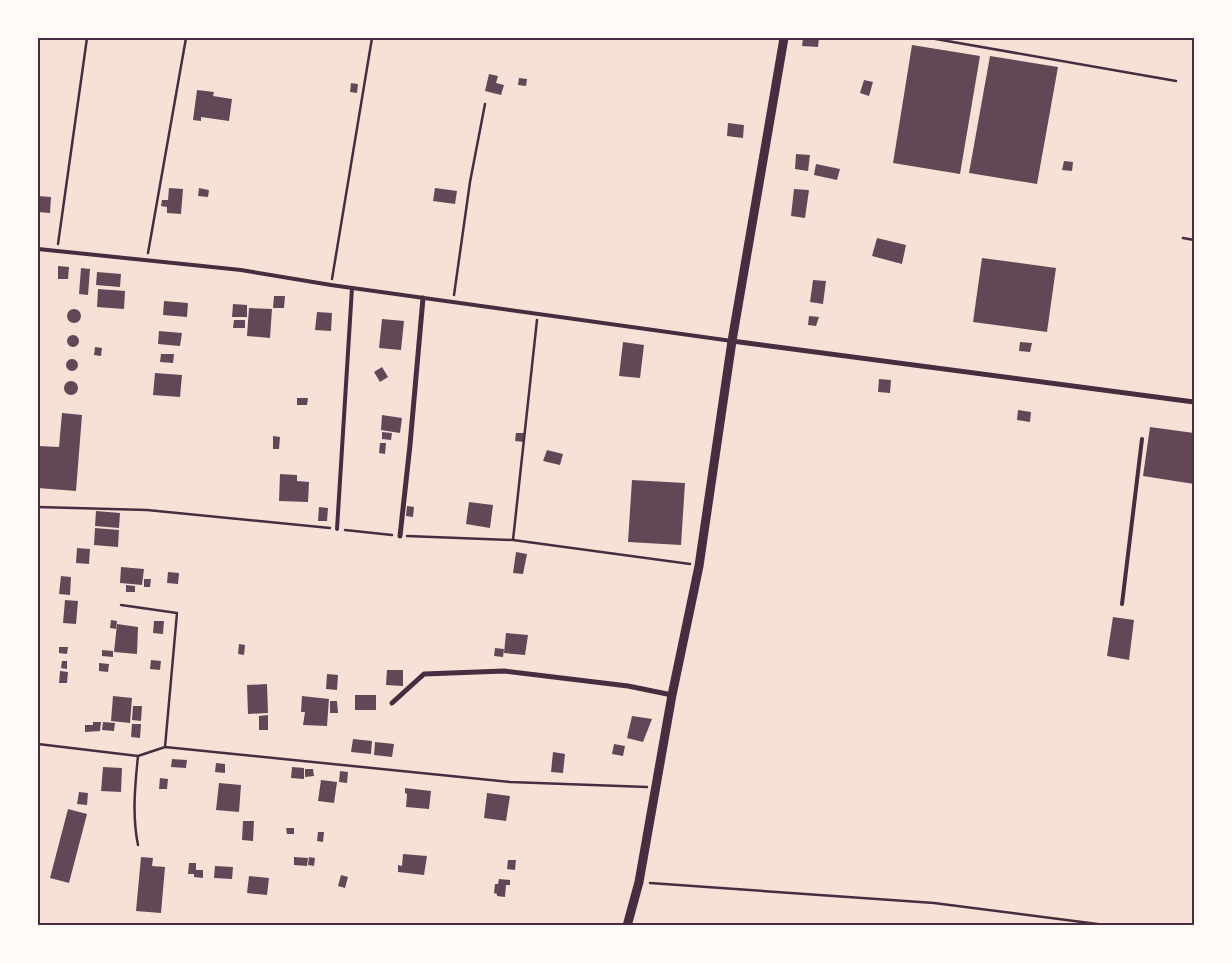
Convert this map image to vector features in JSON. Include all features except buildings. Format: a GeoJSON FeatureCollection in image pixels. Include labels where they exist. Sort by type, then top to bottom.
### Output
{"type":"FeatureCollection","features":[{"type":"Feature","properties":{"kind":"street"},"geometry":{"type":"LineString","coordinates":[[627,926],[639,882],[672,695],[699,566],[732,341],[784,38]]}},
{"type":"Feature","properties":{"kind":"street"},"geometry":{"type":"LineString","coordinates":[[400,536],[423,298]]}},
{"type":"Feature","properties":{"kind":"street"},"geometry":{"type":"LineString","coordinates":[[732,341],[1194,402]]}},
{"type":"Feature","properties":{"kind":"street"},"geometry":{"type":"LineString","coordinates":[[392,703],[424,674],[504,671],[628,686],[672,695]]}},
{"type":"Feature","properties":{"kind":"lane"},"geometry":{"type":"LineString","coordinates":[[38,249],[241,270],[331,285],[732,341]]}},
{"type":"Feature","properties":{"kind":"lane"},"geometry":{"type":"LineString","coordinates":[[337,529],[352,288]]}},
{"type":"Feature","properties":{"kind":"lane"},"geometry":{"type":"LineString","coordinates":[[1122,604],[1142,439]]}},
{"type":"Feature","properties":{"kind":"path"},"geometry":{"type":"LineString","coordinates":[[56,251],[87,38]]}},
{"type":"Feature","properties":{"kind":"path"},"geometry":{"type":"LineString","coordinates":[[147,259],[186,38]]}},
{"type":"Feature","properties":{"kind":"path"},"geometry":{"type":"LineString","coordinates":[[331,285],[372,38]]}},
{"type":"Feature","properties":{"kind":"path"},"geometry":{"type":"LineString","coordinates":[[930,38],[1176,81]]}},
{"type":"Feature","properties":{"kind":"path"},"geometry":{"type":"LineString","coordinates":[[453,302],[470,182],[485,104]]}},
{"type":"Feature","properties":{"kind":"path"},"geometry":{"type":"LineString","coordinates":[[1183,238],[1194,240]]}},
{"type":"Feature","properties":{"kind":"path"},"geometry":{"type":"LineString","coordinates":[[513,540],[538,314]]}},
{"type":"Feature","properties":{"kind":"path"},"geometry":{"type":"LineString","coordinates":[[38,508],[147,510],[400,536],[513,540],[699,566]]}},
{"type":"Feature","properties":{"kind":"path"},"geometry":{"type":"LineString","coordinates":[[121,605],[178,613],[165,747]]}},
{"type":"Feature","properties":{"kind":"path"},"geometry":{"type":"LineString","coordinates":[[38,744],[138,756],[165,747],[510,782],[656,787]]}},
{"type":"Feature","properties":{"kind":"path"},"geometry":{"type":"LineString","coordinates":[[138,756],[135,783],[135,832],[138,846]]}},
{"type":"Feature","properties":{"kind":"path"},"geometry":{"type":"LineString","coordinates":[[639,882],[934,903],[1114,926]]}}]}
